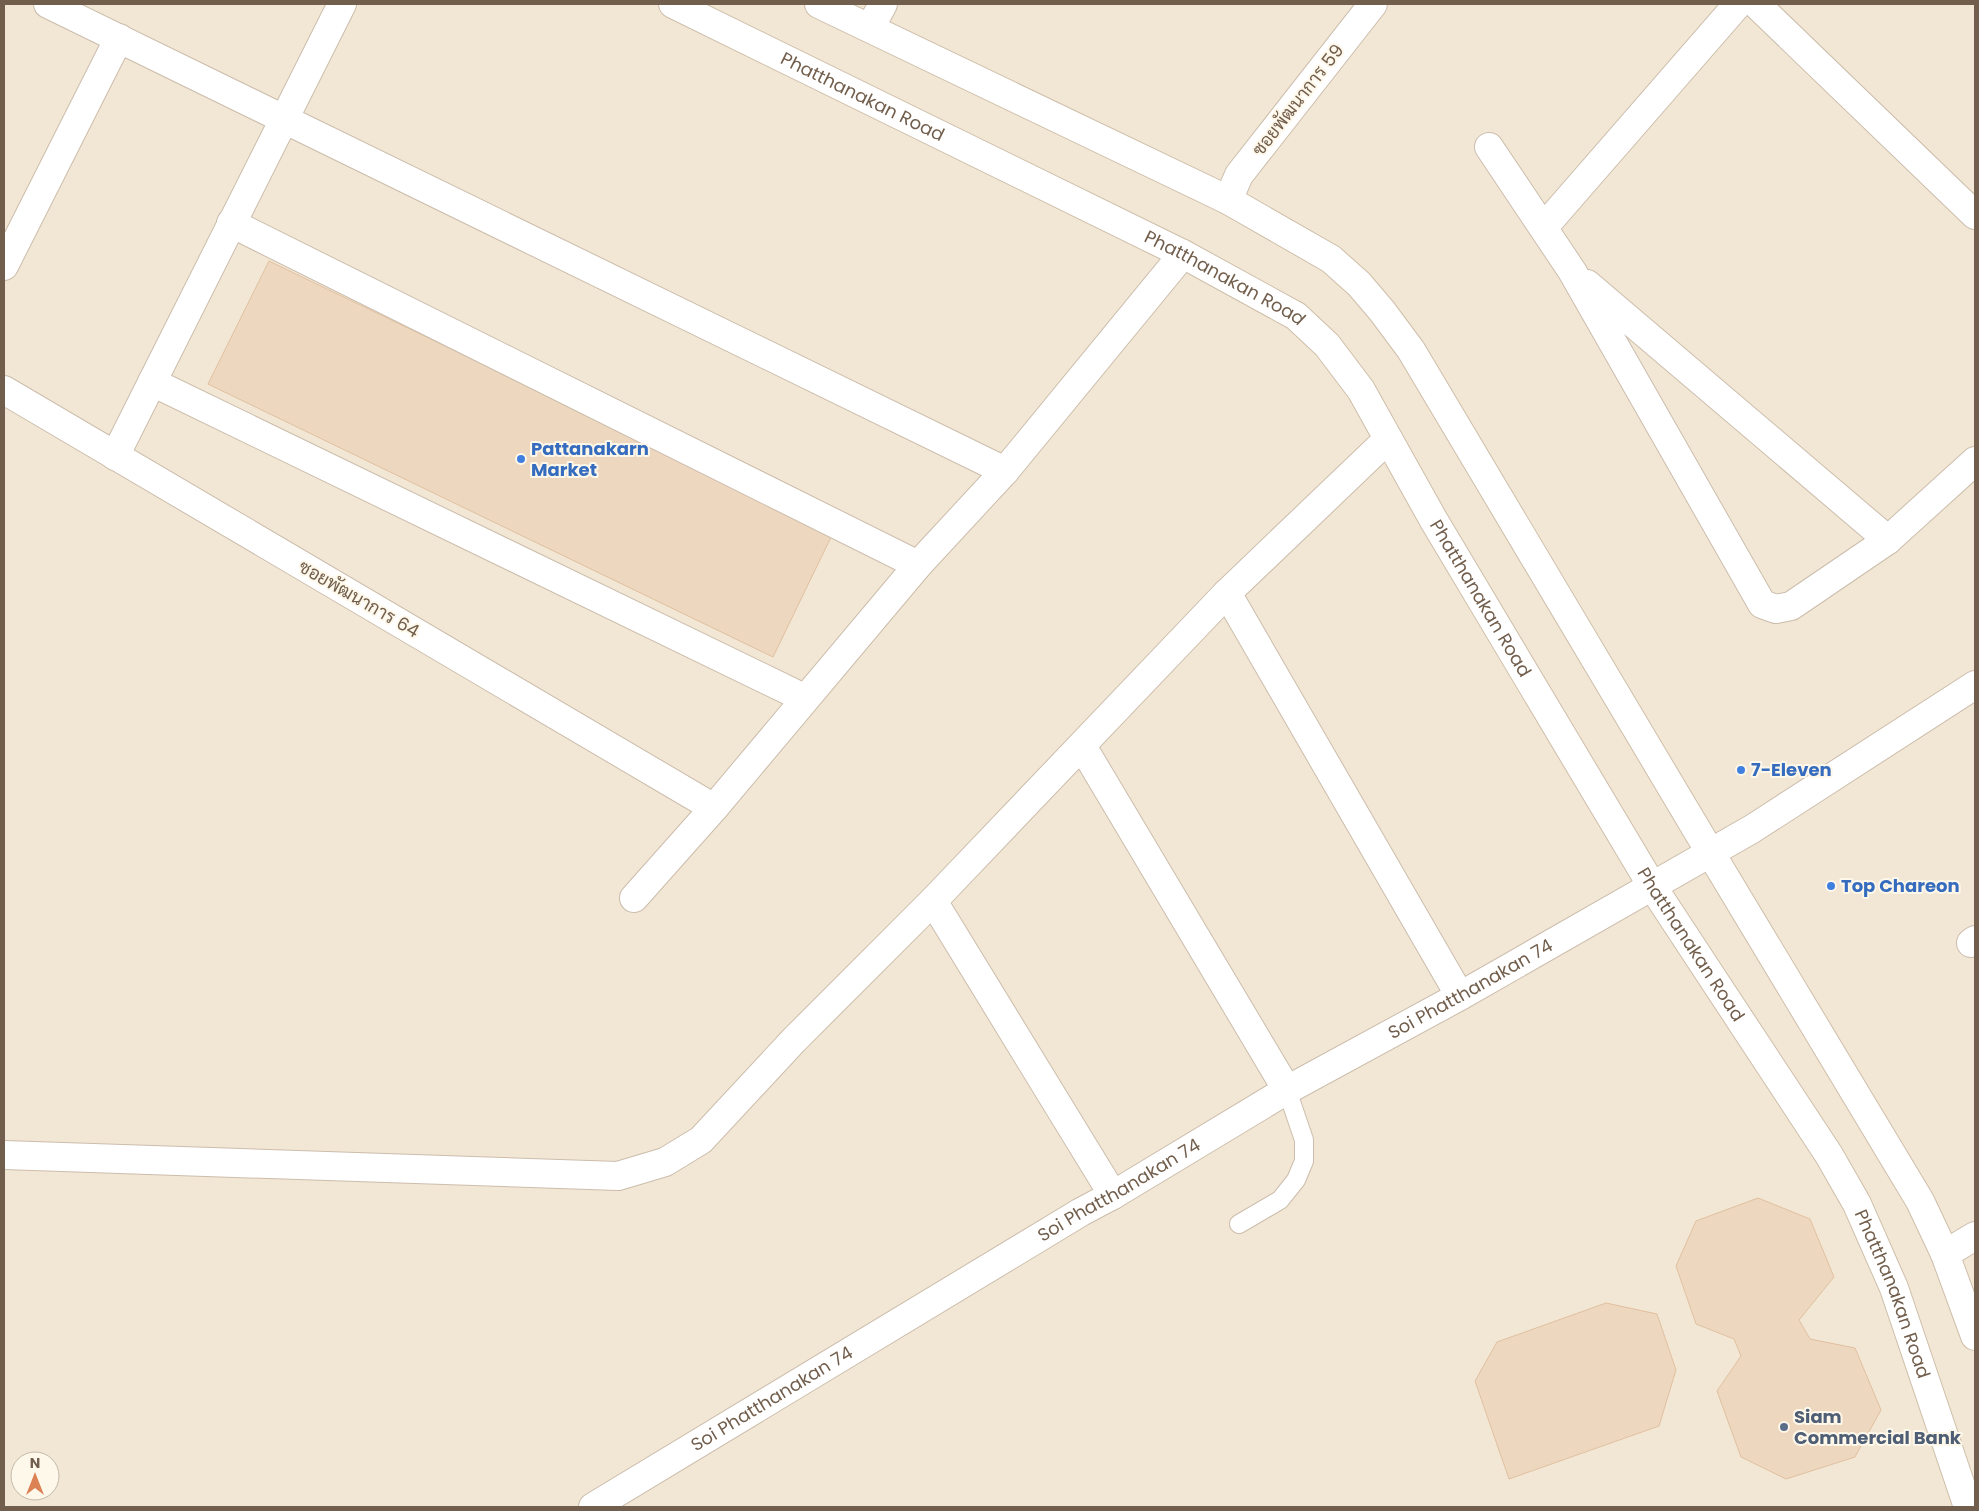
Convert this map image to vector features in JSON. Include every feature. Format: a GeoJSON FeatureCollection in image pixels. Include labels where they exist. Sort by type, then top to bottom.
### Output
{"type":"FeatureCollection","features":[{"type":"Feature","properties":{"kind":"street"},"geometry":{"type":"LineString","coordinates":[[48,4],[1005,471]]}},
{"type":"Feature","properties":{"kind":"street"},"geometry":{"type":"LineString","coordinates":[[115,456],[342,4]]}},
{"type":"Feature","properties":{"kind":"street","name":"Phatthanakan Road"},"geometry":{"type":"LineString","coordinates":[[673,4],[1183,254],[1296,316],[1327,345],[1361,390],[1433,519],[1652,886],[1829,1155],[1857,1204],[1894,1288],[1968,1507]]}},
{"type":"Feature","properties":{"kind":"street"},"geometry":{"type":"LineString","coordinates":[[818,4],[1228,200],[1331,259],[1359,284],[1411,350],[1920,1201],[1945,1254],[1975,1336]]}},
{"type":"Feature","properties":{"kind":"street"},"geometry":{"type":"LineString","coordinates":[[870,28],[883,4]]}},
{"type":"Feature","properties":{"kind":"street","name":"ซอยพัฒนาการ 59"},"geometry":{"type":"LineString","coordinates":[[1228,200],[1239,175],[1373,4]]}},
{"type":"Feature","properties":{"kind":"street"},"geometry":{"type":"LineString","coordinates":[[1544,227],[1738,4]]}},
{"type":"Feature","properties":{"kind":"street"},"geometry":{"type":"LineString","coordinates":[[1756,4],[1975,215]]}},
{"type":"Feature","properties":{"kind":"street"},"geometry":{"type":"LineString","coordinates":[[4,266],[119,38]]}},
{"type":"Feature","properties":{"kind":"street"},"geometry":{"type":"LineString","coordinates":[[1490,147],[1572,271],[1762,604],[1776,609],[1791,606],[1888,540],[1975,461]]}},
{"type":"Feature","properties":{"kind":"street"},"geometry":{"type":"LineString","coordinates":[[231,223],[918,565]]}},
{"type":"Feature","properties":{"kind":"street"},"geometry":{"type":"LineString","coordinates":[[634,898],[714,808],[804,698],[918,565],[1005,471],[1183,254]]}},
{"type":"Feature","properties":{"kind":"street"},"geometry":{"type":"LineString","coordinates":[[1572,271],[1888,540]]}},
{"type":"Feature","properties":{"kind":"street"},"geometry":{"type":"LineString","coordinates":[[152,382],[804,698]]}},
{"type":"Feature","properties":{"kind":"street","name":"ซอยพัฒนาการ 64"},"geometry":{"type":"LineString","coordinates":[[4,390],[714,808]]}},
{"type":"Feature","properties":{"kind":"street"},"geometry":{"type":"LineString","coordinates":[[4,1155],[618,1176],[665,1162],[701,1140],[794,1040],[933,901],[1227,593],[1388,439]]}},
{"type":"Feature","properties":{"kind":"street"},"geometry":{"type":"LineString","coordinates":[[1227,593],[1460,996]]}},
{"type":"Feature","properties":{"kind":"street","name":"Soi Phatthanakan 74"},"geometry":{"type":"LineString","coordinates":[[593,1507],[1041,1236],[1287,1090],[1460,996],[1752,829],[1975,685]]}},
{"type":"Feature","properties":{"kind":"street"},"geometry":{"type":"LineString","coordinates":[[1082,746],[1287,1090]]}},
{"type":"Feature","properties":{"kind":"street"},"geometry":{"type":"LineString","coordinates":[[933,901],[1113,1195]]}},
{"type":"Feature","properties":{"kind":"street"},"geometry":{"type":"LineString","coordinates":[[1945,1254],[1975,1236]]}},
{"type":"Feature","properties":{"kind":"lane"},"geometry":{"type":"LineString","coordinates":[[1239,1224],[1280,1200],[1296,1180],[1304,1161],[1304,1140],[1287,1090]]}},
{"type":"Feature","properties":{"kind":"shaded area"},"geometry":{"type":"Polygon","coordinates":[[[4,4],[1975,4],[1975,1507],[4,1507],[4,4]]]}},
{"type":"Feature","properties":{"kind":"building","name":"Pattanakarn Market"},"geometry":{"type":"Polygon","coordinates":[[[269,261],[833,533],[773,657],[208,384],[269,261]]]}},
{"type":"Feature","properties":{"kind":"building"},"geometry":{"type":"Polygon","coordinates":[[[1758,1198],[1810,1219],[1834,1277],[1799,1320],[1810,1339],[1855,1348],[1881,1410],[1855,1457],[1786,1479],[1741,1457],[1717,1391],[1741,1356],[1734,1339],[1696,1324],[1676,1266],[1696,1221],[1758,1198]]]}},
{"type":"Feature","properties":{"kind":"building"},"geometry":{"type":"Polygon","coordinates":[[[1606,1303],[1657,1314],[1676,1370],[1659,1426],[1509,1479],[1475,1381],[1497,1342],[1606,1303]]]}},
{"type":"Feature","properties":{"kind":"place","name":"Pattanakarn Market"},"geometry":{"type":"Point","coordinates":[521,459]}},
{"type":"Feature","properties":{"kind":"place","name":"7-Eleven"},"geometry":{"type":"Point","coordinates":[1741,770]}},
{"type":"Feature","properties":{"kind":"place","name":"Top Chareon"},"geometry":{"type":"Point","coordinates":[1831,886]}},
{"type":"Feature","properties":{"kind":"place","name":"Siam Commercial Bank"},"geometry":{"type":"Point","coordinates":[1784,1427]}}]}
